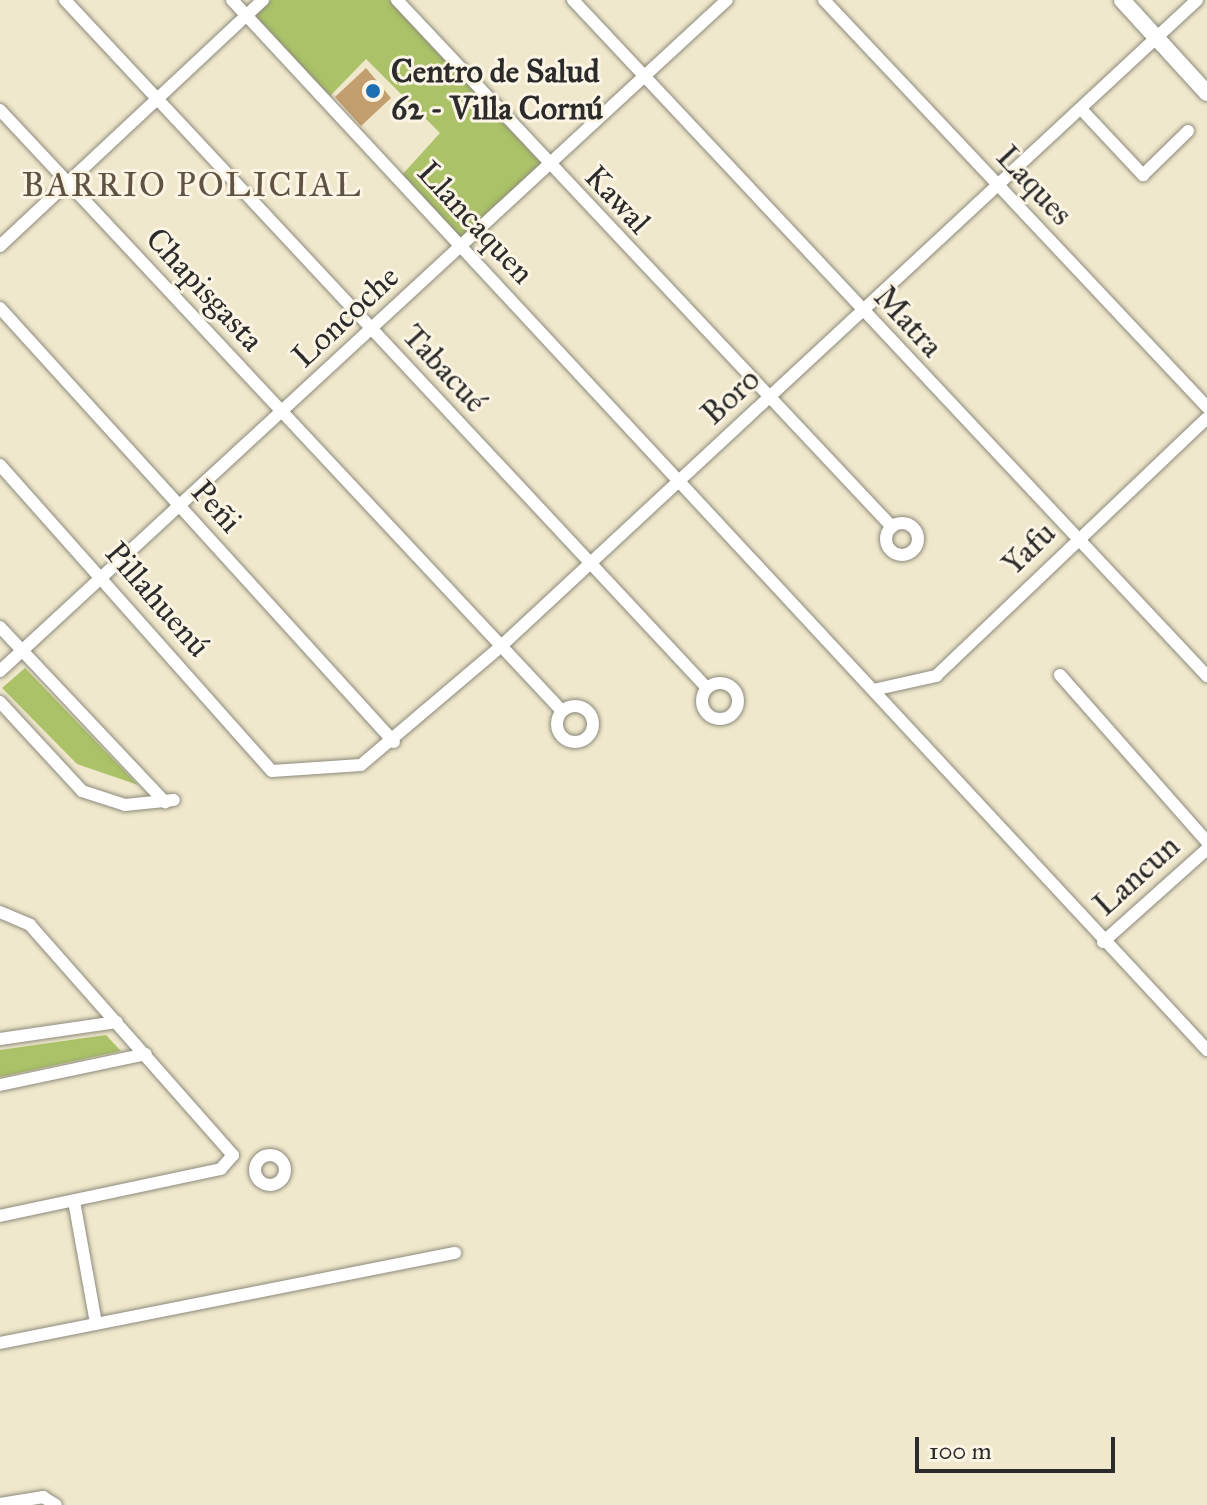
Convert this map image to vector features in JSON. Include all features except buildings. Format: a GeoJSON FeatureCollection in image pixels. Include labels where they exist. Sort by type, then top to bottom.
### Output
{"type":"FeatureCollection","features":[{"type":"Feature","properties":{"kind":"main road"},"geometry":{"type":"LineString","coordinates":[[1122,0],[1207,93]]}},
{"type":"Feature","properties":{"kind":"street","name":"Tabacué"},"geometry":{"type":"LineString","coordinates":[[65,0],[707,688]]}},
{"type":"Feature","properties":{"kind":"street","name":"Llancaquen"},"geometry":{"type":"LineString","coordinates":[[232,0],[1103,942]]}},
{"type":"Feature","properties":{"kind":"street"},"geometry":{"type":"LineString","coordinates":[[0,246],[263,0]]}},
{"type":"Feature","properties":{"kind":"street","name":"Kawal"},"geometry":{"type":"LineString","coordinates":[[397,0],[892,527]]}},
{"type":"Feature","properties":{"kind":"street","name":"Matra"},"geometry":{"type":"LineString","coordinates":[[573,0],[1075,541],[1207,676]]}},
{"type":"Feature","properties":{"kind":"street","name":"Loncoche"},"geometry":{"type":"LineString","coordinates":[[0,671],[727,0]]}},
{"type":"Feature","properties":{"kind":"street","name":"Laques"},"geometry":{"type":"LineString","coordinates":[[824,0],[1207,407]]}},
{"type":"Feature","properties":{"kind":"street","name":"Boro"},"geometry":{"type":"LineString","coordinates":[[272,771],[361,765],[394,742],[1197,0]]}},
{"type":"Feature","properties":{"kind":"street"},"geometry":{"type":"LineString","coordinates":[[1081,109],[1143,175],[1188,131]]}},
{"type":"Feature","properties":{"kind":"street","name":"Chapisgasta"},"geometry":{"type":"LineString","coordinates":[[0,110],[562,711]]}},
{"type":"Feature","properties":{"kind":"street","name":"Peñi"},"geometry":{"type":"LineString","coordinates":[[0,308],[394,742]]}},
{"type":"Feature","properties":{"kind":"street","name":"Yafu"},"geometry":{"type":"LineString","coordinates":[[873,690],[936,676],[1207,418]]}},
{"type":"Feature","properties":{"kind":"street","name":"Pillahuenú"},"geometry":{"type":"LineString","coordinates":[[0,465],[103,577],[272,771]]}},
{"type":"Feature","properties":{"kind":"street"},"geometry":{"type":"LineString","coordinates":[[0,627],[170,801],[125,805],[82,791],[0,702]]}},
{"type":"Feature","properties":{"kind":"street"},"geometry":{"type":"LineString","coordinates":[[1060,675],[1207,842]]}},
{"type":"Feature","properties":{"kind":"street","name":"Lancun"},"geometry":{"type":"LineString","coordinates":[[1103,942],[1207,849]]}},
{"type":"Feature","properties":{"kind":"street"},"geometry":{"type":"LineString","coordinates":[[0,912],[30,925],[225,1140],[231,1162]]}},
{"type":"Feature","properties":{"kind":"street"},"geometry":{"type":"LineString","coordinates":[[1103,942],[1207,1050]]}},
{"type":"Feature","properties":{"kind":"street"},"geometry":{"type":"LineString","coordinates":[[0,1039],[117,1022]]}},
{"type":"Feature","properties":{"kind":"street"},"geometry":{"type":"LineString","coordinates":[[0,1085],[146,1054]]}},
{"type":"Feature","properties":{"kind":"street"},"geometry":{"type":"LineString","coordinates":[[0,1216],[231,1162],[255,1167]]}},
{"type":"Feature","properties":{"kind":"street"},"geometry":{"type":"LineString","coordinates":[[74,1201],[96,1323]]}},
{"type":"Feature","properties":{"kind":"street"},"geometry":{"type":"LineString","coordinates":[[0,1343],[455,1253]]}},
{"type":"Feature","properties":{"kind":"street"},"geometry":{"type":"LineString","coordinates":[[0,1504],[43,1497],[56,1505]]}},
{"type":"Feature","properties":{"kind":"green space"},"geometry":{"type":"Polygon","coordinates":[[[271,0],[389,0],[543,165],[461,238],[401,176],[440,133],[366,59],[330,96],[253,17],[271,0]]]}},
{"type":"Feature","properties":{"kind":"green space"},"geometry":{"type":"Polygon","coordinates":[[[25,668],[138,785],[77,764],[2,688],[25,668]]]}},
{"type":"Feature","properties":{"kind":"green space"},"geometry":{"type":"Polygon","coordinates":[[[106,1035],[121,1051],[0,1077],[0,1050],[106,1035]]]}},
{"type":"Feature","properties":{"kind":"place","name":"Centro de Salud 62 - Villa Cornú"},"geometry":{"type":"Point","coordinates":[373,91]}},
{"type":"Feature","properties":{"kind":"district","name":"BARRIO POLICIAL"},"geometry":{"type":"Point","coordinates":[192,185]}}]}
